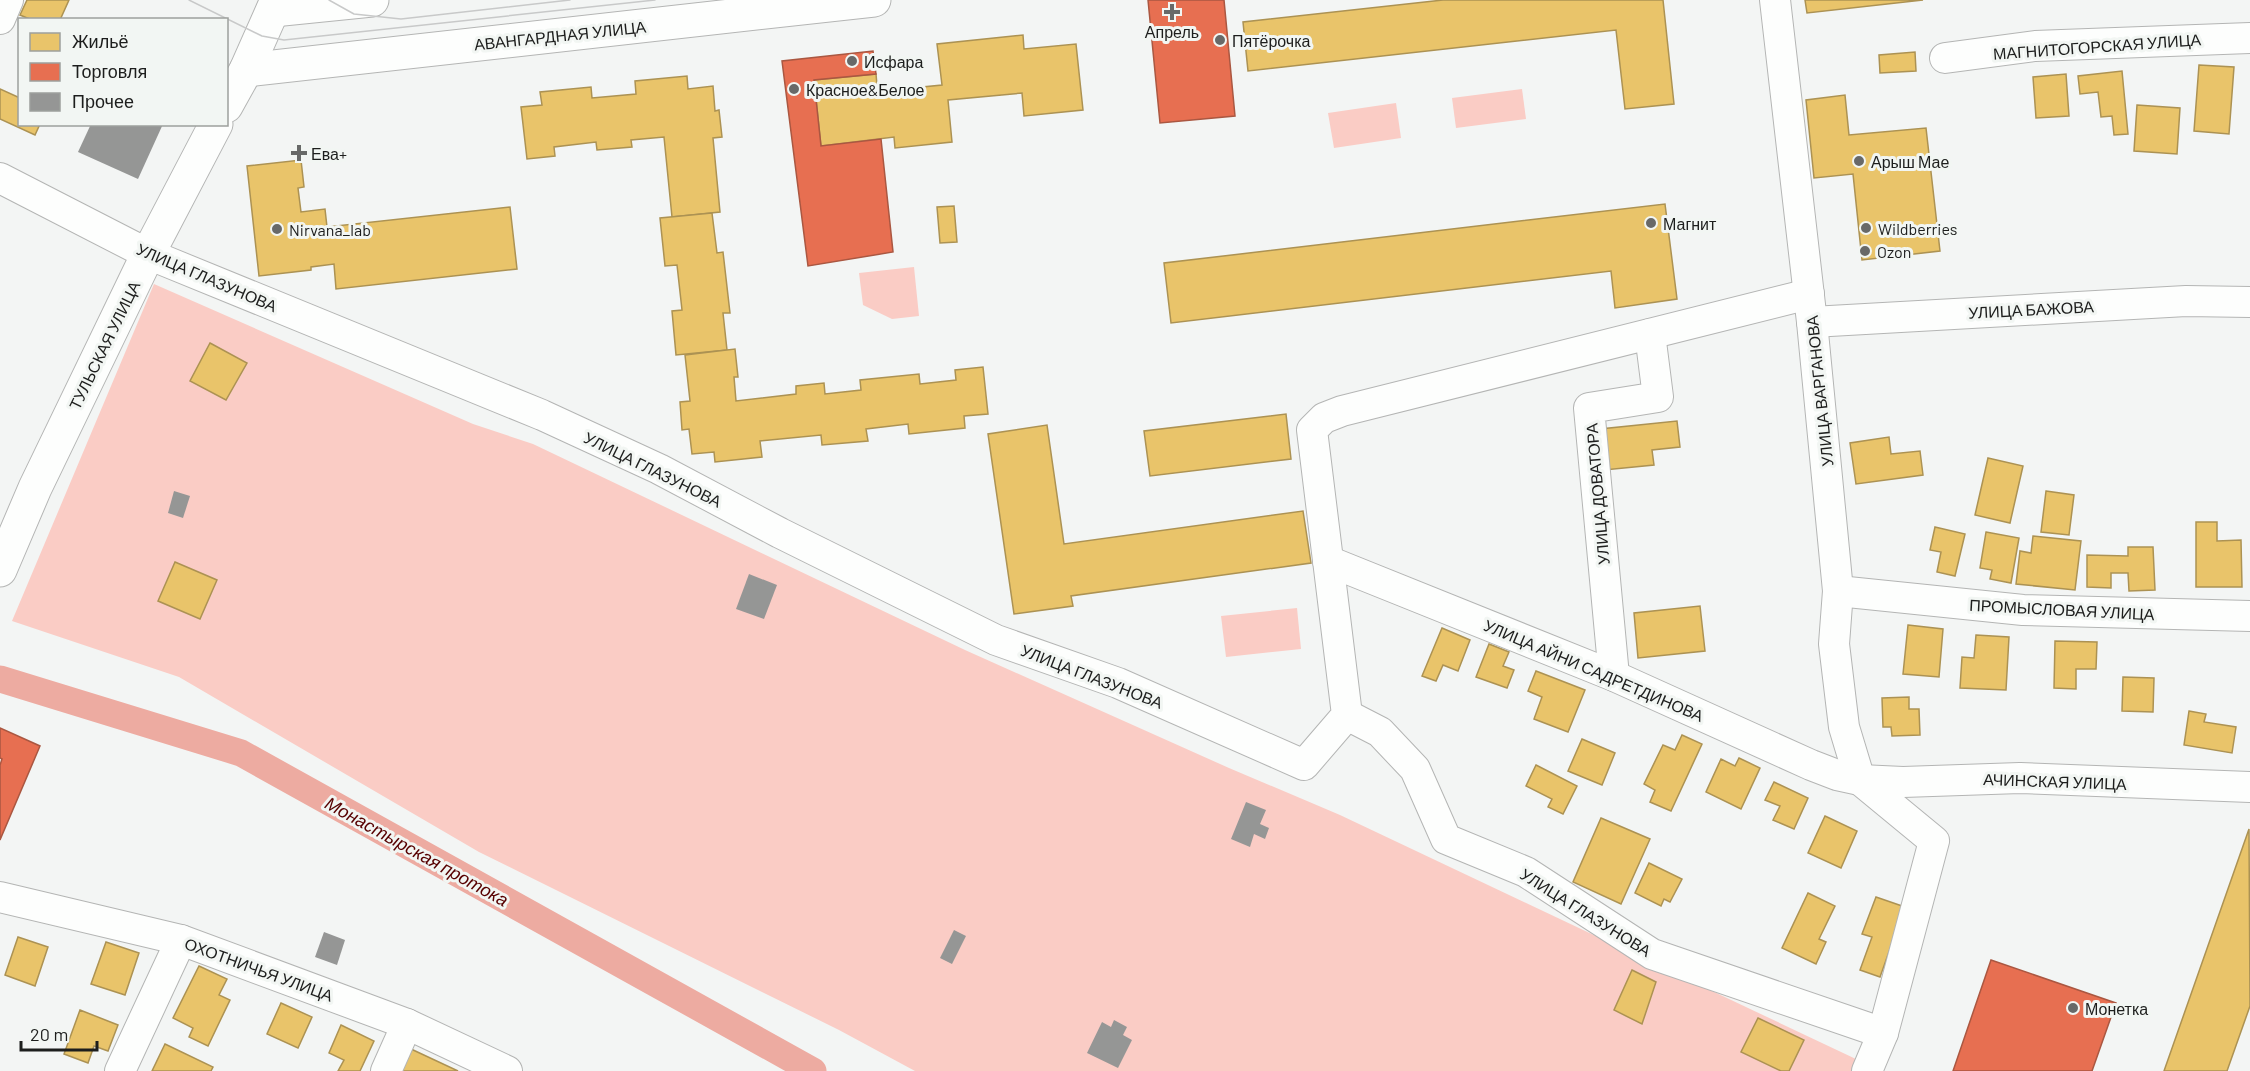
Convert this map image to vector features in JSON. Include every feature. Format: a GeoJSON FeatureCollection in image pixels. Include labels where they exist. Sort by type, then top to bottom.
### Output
{"type":"FeatureCollection","features":[{"type":"Feature","properties":{"kind":"main road"},"geometry":{"type":"LineString","coordinates":[[228,102],[246,70],[275,5],[372,0]]}},
{"type":"Feature","properties":{"kind":"main road","name":"АВАНГАРДНАЯ УЛИЦА"},"geometry":{"type":"LineString","coordinates":[[246,70],[873,0]]}},
{"type":"Feature","properties":{"kind":"main road","name":"ТУЛЬСКАЯ УЛИЦА"},"geometry":{"type":"LineString","coordinates":[[0,570],[34,488],[148,254],[215,126]]}},
{"type":"Feature","properties":{"kind":"street"},"geometry":{"type":"LineString","coordinates":[[0,19],[8,0]]}},
{"type":"Feature","properties":{"kind":"street","name":"УЛИЦА ВАРГАНОВА"},"geometry":{"type":"LineString","coordinates":[[1775,0],[1811,308],[1838,591],[1834,644],[1844,727],[1860,780]]}},
{"type":"Feature","properties":{"kind":"street","name":"МАГНИТОГОРСКАЯ УЛИЦА"},"geometry":{"type":"LineString","coordinates":[[1945,58],[2035,46],[2250,38]]}},
{"type":"Feature","properties":{"kind":"street","name":"УЛИЦА ГЛАЗУНОВА"},"geometry":{"type":"LineString","coordinates":[[0,178],[148,254],[542,415],[659,469],[780,533],[996,640],[1118,683],[1304,765],[1347,715],[1380,732],[1415,769],[1446,838],[1526,872],[1652,954],[1883,1033]]}},
{"type":"Feature","properties":{"kind":"street","name":"УЛИЦА БАЖОВА"},"geometry":{"type":"LineString","coordinates":[[1328,561],[1312,430],[1324,418],[1365,405],[1650,334],[1811,308],[2186,301],[2250,302]]}},
{"type":"Feature","properties":{"kind":"street","name":"УЛИЦА ДОВАТОРА"},"geometry":{"type":"LineString","coordinates":[[1614,675],[1589,408],[1658,397],[1650,334]]}},
{"type":"Feature","properties":{"kind":"street"},"geometry":{"type":"LineString","coordinates":[[1328,561],[1347,715]]}},
{"type":"Feature","properties":{"kind":"street","name":"УЛИЦА АЙНИ САДРЕТДИНОВА"},"geometry":{"type":"LineString","coordinates":[[1328,561],[1614,675],[1810,765],[1837,775],[1860,780]]}},
{"type":"Feature","properties":{"kind":"street","name":"ПРОМЫСЛОВАЯ УЛИЦА"},"geometry":{"type":"LineString","coordinates":[[1838,591],[2023,610],[2250,616]]}},
{"type":"Feature","properties":{"kind":"street","name":"АЧИНСКАЯ УЛИЦА"},"geometry":{"type":"LineString","coordinates":[[1860,780],[1903,782],[2032,778],[2250,787]]}},
{"type":"Feature","properties":{"kind":"street"},"geometry":{"type":"LineString","coordinates":[[1860,780],[1934,841],[1883,1033],[1867,1071]]}},
{"type":"Feature","properties":{"kind":"street","name":"ОХОТНИЧЬЯ УЛИЦА"},"geometry":{"type":"LineString","coordinates":[[0,897],[181,940],[406,1024],[507,1071]]}},
{"type":"Feature","properties":{"kind":"street"},"geometry":{"type":"LineString","coordinates":[[120,1071],[181,940]]}},
{"type":"Feature","properties":{"kind":"street"},"geometry":{"type":"LineString","coordinates":[[386,1071],[406,1024]]}},
{"type":"Feature","properties":{"kind":"shaded area"},"geometry":{"type":"Polygon","coordinates":[[[1522,89],[1526,119],[1456,128],[1452,98],[1522,89]]]}},
{"type":"Feature","properties":{"kind":"shaded area"},"geometry":{"type":"Polygon","coordinates":[[[1396,103],[1401,138],[1334,148],[1328,113],[1396,103]]]}},
{"type":"Feature","properties":{"kind":"shaded area"},"geometry":{"type":"Polygon","coordinates":[[[914,267],[919,316],[892,319],[863,305],[859,273],[914,267]]]}},
{"type":"Feature","properties":{"kind":"shaded area"},"geometry":{"type":"Polygon","coordinates":[[[154,284],[473,424],[533,444],[965,650],[1340,815],[1858,1060],[1853,1071],[915,1071],[839,1030],[479,852],[179,677],[12,621],[154,284]]]}},
{"type":"Feature","properties":{"kind":"shaded area"},"geometry":{"type":"Polygon","coordinates":[[[1297,608],[1301,649],[1226,657],[1221,616],[1297,608]]]}},
{"type":"Feature","properties":{"kind":"building: Жильё"},"geometry":{"type":"Polygon","coordinates":[[[27,0],[69,0],[61,18],[27,18],[20,15],[27,0]]]}},
{"type":"Feature","properties":{"kind":"building: Жильё"},"geometry":{"type":"Polygon","coordinates":[[[1443,0],[1663,0],[1674,104],[1625,109],[1616,30],[1248,71],[1243,22],[1443,0]]]}},
{"type":"Feature","properties":{"kind":"building: Жильё"},"geometry":{"type":"Polygon","coordinates":[[[1805,0],[1923,0],[1807,13],[1805,0]]]}},
{"type":"Feature","properties":{"kind":"building: Жильё"},"geometry":{"type":"Polygon","coordinates":[[[1023,35],[1024,49],[1076,44],[1083,110],[1024,116],[1022,93],[948,100],[952,142],[895,148],[894,137],[821,146],[814,80],[876,74],[878,97],[892,95],[892,90],[942,85],[937,44],[1023,35]]]}},
{"type":"Feature","properties":{"kind":"building: Жильё"},"geometry":{"type":"Polygon","coordinates":[[[1915,52],[1916,71],[1880,73],[1879,55],[1915,52]]]}},
{"type":"Feature","properties":{"kind":"building: Жильё"},"geometry":{"type":"Polygon","coordinates":[[[2199,65],[2234,67],[2229,134],[2194,131],[2199,65]]]}},
{"type":"Feature","properties":{"kind":"building: Жильё"},"geometry":{"type":"Polygon","coordinates":[[[2122,71],[2128,134],[2114,135],[2112,116],[2101,117],[2098,92],[2080,94],[2078,76],[2122,71]]]}},
{"type":"Feature","properties":{"kind":"building: Жильё"},"geometry":{"type":"Polygon","coordinates":[[[2066,74],[2069,116],[2036,118],[2033,77],[2066,74]]]}},
{"type":"Feature","properties":{"kind":"building: Жильё"},"geometry":{"type":"Polygon","coordinates":[[[687,76],[688,89],[713,86],[715,111],[719,110],[722,137],[713,138],[720,212],[672,217],[664,137],[631,140],[632,147],[597,150],[596,142],[554,147],[555,156],[527,159],[521,107],[542,105],[540,92],[591,87],[592,98],[636,94],[635,81],[687,76]]]}},
{"type":"Feature","properties":{"kind":"building: Жильё"},"geometry":{"type":"Polygon","coordinates":[[[0,89],[18,97],[18,126],[39,126],[35,135],[0,119],[0,89]]]}},
{"type":"Feature","properties":{"kind":"building: Жильё"},"geometry":{"type":"Polygon","coordinates":[[[1845,95],[1849,135],[1926,128],[1940,251],[1862,260],[1853,174],[1814,178],[1806,100],[1845,95]]]}},
{"type":"Feature","properties":{"kind":"building: Жильё"},"geometry":{"type":"Polygon","coordinates":[[[2137,105],[2180,108],[2177,154],[2134,151],[2137,105]]]}},
{"type":"Feature","properties":{"kind":"building: Жильё"},"geometry":{"type":"Polygon","coordinates":[[[301,160],[304,187],[298,188],[301,212],[325,209],[327,227],[510,207],[517,269],[336,289],[334,264],[311,267],[311,270],[259,276],[247,166],[301,160]]]}},
{"type":"Feature","properties":{"kind":"building: Жильё"},"geometry":{"type":"Polygon","coordinates":[[[1665,204],[1677,299],[1615,308],[1611,271],[1171,323],[1164,263],[1665,204]]]}},
{"type":"Feature","properties":{"kind":"building: Жильё"},"geometry":{"type":"Polygon","coordinates":[[[954,206],[957,242],[940,243],[937,207],[954,206]]]}},
{"type":"Feature","properties":{"kind":"building: Жильё"},"geometry":{"type":"Polygon","coordinates":[[[712,213],[717,253],[723,252],[730,313],[723,313],[727,350],[676,355],[672,311],[682,310],[677,265],[665,266],[660,218],[712,213]]]}},
{"type":"Feature","properties":{"kind":"building: Жильё"},"geometry":{"type":"Polygon","coordinates":[[[210,343],[247,363],[226,400],[190,381],[210,343]]]}},
{"type":"Feature","properties":{"kind":"building: Жильё"},"geometry":{"type":"Polygon","coordinates":[[[735,349],[738,377],[734,377],[736,401],[796,394],[796,386],[824,383],[825,394],[861,390],[860,380],[919,374],[920,384],[956,380],[955,370],[983,367],[988,414],[964,416],[965,428],[909,434],[908,424],[866,429],[868,441],[822,445],[821,435],[760,441],[762,457],[715,462],[714,452],[692,454],[689,429],[682,430],[680,402],[690,401],[685,355],[735,349]]]}},
{"type":"Feature","properties":{"kind":"building: Жильё"},"geometry":{"type":"Polygon","coordinates":[[[1286,414],[1291,459],[1150,476],[1144,431],[1286,414]]]}},
{"type":"Feature","properties":{"kind":"building: Жильё"},"geometry":{"type":"Polygon","coordinates":[[[1677,421],[1680,447],[1652,450],[1654,465],[1604,470],[1600,429],[1677,421]]]}},
{"type":"Feature","properties":{"kind":"building: Жильё"},"geometry":{"type":"Polygon","coordinates":[[[1047,425],[1064,544],[1303,511],[1311,563],[1071,596],[1073,606],[1014,614],[988,434],[1047,425]]]}},
{"type":"Feature","properties":{"kind":"building: Жильё"},"geometry":{"type":"Polygon","coordinates":[[[1889,437],[1891,454],[1920,451],[1923,475],[1856,484],[1850,443],[1889,437]]]}},
{"type":"Feature","properties":{"kind":"building: Жильё"},"geometry":{"type":"Polygon","coordinates":[[[1988,458],[2023,466],[2010,523],[1975,515],[1988,458]]]}},
{"type":"Feature","properties":{"kind":"building: Жильё"},"geometry":{"type":"Polygon","coordinates":[[[2046,491],[2074,495],[2069,535],[2041,532],[2046,491]]]}},
{"type":"Feature","properties":{"kind":"building: Жильё"},"geometry":{"type":"Polygon","coordinates":[[[2196,522],[2217,522],[2217,541],[2241,540],[2242,587],[2196,587],[2196,522]]]}},
{"type":"Feature","properties":{"kind":"building: Жильё"},"geometry":{"type":"Polygon","coordinates":[[[1935,527],[1965,534],[1955,576],[1937,572],[1941,552],[1930,550],[1935,527]]]}},
{"type":"Feature","properties":{"kind":"building: Жильё"},"geometry":{"type":"Polygon","coordinates":[[[1986,532],[2019,538],[2011,583],[1990,579],[1992,570],[1980,568],[1986,532]]]}},
{"type":"Feature","properties":{"kind":"building: Жильё"},"geometry":{"type":"Polygon","coordinates":[[[2033,536],[2081,541],[2075,590],[2016,584],[2020,551],[2031,553],[2033,536]]]}},
{"type":"Feature","properties":{"kind":"building: Жильё"},"geometry":{"type":"Polygon","coordinates":[[[2128,547],[2153,547],[2155,590],[2129,591],[2128,573],[2111,573],[2111,588],[2087,587],[2087,555],[2128,556],[2128,547]]]}},
{"type":"Feature","properties":{"kind":"building: Жильё"},"geometry":{"type":"Polygon","coordinates":[[[175,562],[217,580],[200,619],[158,601],[175,562]]]}},
{"type":"Feature","properties":{"kind":"building: Жильё"},"geometry":{"type":"Polygon","coordinates":[[[1700,606],[1705,651],[1638,658],[1634,613],[1700,606]]]}},
{"type":"Feature","properties":{"kind":"building: Жильё"},"geometry":{"type":"Polygon","coordinates":[[[1908,625],[1943,629],[1939,677],[1903,674],[1908,625]]]}},
{"type":"Feature","properties":{"kind":"building: Жильё"},"geometry":{"type":"Polygon","coordinates":[[[1442,628],[1470,640],[1458,671],[1443,665],[1436,681],[1422,676],[1442,628]]]}},
{"type":"Feature","properties":{"kind":"building: Жильё"},"geometry":{"type":"Polygon","coordinates":[[[1976,635],[2009,637],[2006,690],[1960,688],[1962,657],[1974,658],[1976,635]]]}},
{"type":"Feature","properties":{"kind":"building: Жильё"},"geometry":{"type":"Polygon","coordinates":[[[2055,641],[2097,642],[2096,669],[2076,669],[2076,689],[2054,688],[2055,641]]]}},
{"type":"Feature","properties":{"kind":"building: Жильё"},"geometry":{"type":"Polygon","coordinates":[[[1489,644],[1509,652],[1503,666],[1514,670],[1507,688],[1476,677],[1489,644]]]}},
{"type":"Feature","properties":{"kind":"building: Жильё"},"geometry":{"type":"Polygon","coordinates":[[[1536,671],[1585,690],[1568,732],[1534,719],[1542,697],[1528,691],[1536,671]]]}},
{"type":"Feature","properties":{"kind":"building: Жильё"},"geometry":{"type":"Polygon","coordinates":[[[2123,677],[2154,678],[2153,712],[2122,711],[2123,677]]]}},
{"type":"Feature","properties":{"kind":"building: Жильё"},"geometry":{"type":"Polygon","coordinates":[[[1909,697],[1909,709],[1919,709],[1920,735],[1892,736],[1891,727],[1883,727],[1882,698],[1909,697]]]}},
{"type":"Feature","properties":{"kind":"building: Жильё"},"geometry":{"type":"Polygon","coordinates":[[[2189,711],[2206,714],[2204,722],[2236,727],[2232,753],[2184,745],[2189,711]]]}},
{"type":"Feature","properties":{"kind":"building: Жильё"},"geometry":{"type":"Polygon","coordinates":[[[1682,735],[1702,744],[1671,811],[1650,802],[1655,790],[1644,784],[1663,745],[1675,750],[1682,735]]]}},
{"type":"Feature","properties":{"kind":"building: Жильё"},"geometry":{"type":"Polygon","coordinates":[[[1582,739],[1615,753],[1602,785],[1568,771],[1582,739]]]}},
{"type":"Feature","properties":{"kind":"building: Жильё"},"geometry":{"type":"Polygon","coordinates":[[[1739,758],[1760,768],[1741,809],[1706,792],[1721,759],[1735,766],[1739,758]]]}},
{"type":"Feature","properties":{"kind":"building: Жильё"},"geometry":{"type":"Polygon","coordinates":[[[1536,765],[1577,786],[1563,814],[1548,807],[1552,799],[1526,786],[1536,765]]]}},
{"type":"Feature","properties":{"kind":"building: Жильё"},"geometry":{"type":"Polygon","coordinates":[[[1774,782],[1808,798],[1794,829],[1773,820],[1780,806],[1765,800],[1774,782]]]}},
{"type":"Feature","properties":{"kind":"building: Жильё"},"geometry":{"type":"Polygon","coordinates":[[[1825,816],[1857,831],[1841,868],[1808,853],[1825,816]]]}},
{"type":"Feature","properties":{"kind":"building: Жильё"},"geometry":{"type":"Polygon","coordinates":[[[1601,818],[1650,839],[1621,904],[1573,882],[1601,818]]]}},
{"type":"Feature","properties":{"kind":"building: Жильё"},"geometry":{"type":"Polygon","coordinates":[[[2249,829],[2250,1006],[2227,1071],[2164,1071],[2249,829]]]}},
{"type":"Feature","properties":{"kind":"building: Жильё"},"geometry":{"type":"Polygon","coordinates":[[[1649,863],[1682,879],[1670,902],[1664,899],[1661,906],[1635,893],[1649,863]]]}},
{"type":"Feature","properties":{"kind":"building: Жильё"},"geometry":{"type":"Polygon","coordinates":[[[1808,893],[1835,906],[1819,939],[1826,942],[1816,964],[1782,948],[1808,893]]]}},
{"type":"Feature","properties":{"kind":"building: Жильё"},"geometry":{"type":"Polygon","coordinates":[[[1876,897],[1905,907],[1880,977],[1860,970],[1872,937],[1862,934],[1876,897]]]}},
{"type":"Feature","properties":{"kind":"building: Жильё"},"geometry":{"type":"Polygon","coordinates":[[[18,937],[48,947],[35,986],[5,975],[18,937]]]}},
{"type":"Feature","properties":{"kind":"building: Жильё"},"geometry":{"type":"Polygon","coordinates":[[[106,942],[139,953],[125,995],[91,984],[106,942]]]}},
{"type":"Feature","properties":{"kind":"building: Жильё"},"geometry":{"type":"Polygon","coordinates":[[[199,966],[227,979],[219,995],[230,1000],[208,1046],[189,1037],[193,1028],[173,1018],[199,966]]]}},
{"type":"Feature","properties":{"kind":"building: Жильё"},"geometry":{"type":"Polygon","coordinates":[[[1632,970],[1656,982],[1642,1024],[1614,1010],[1632,970]]]}},
{"type":"Feature","properties":{"kind":"building: Жильё"},"geometry":{"type":"Polygon","coordinates":[[[281,1003],[312,1017],[298,1048],[267,1034],[281,1003]]]}},
{"type":"Feature","properties":{"kind":"building: Жильё"},"geometry":{"type":"Polygon","coordinates":[[[80,1010],[118,1025],[108,1051],[94,1046],[88,1063],[64,1054],[80,1010]]]}},
{"type":"Feature","properties":{"kind":"building: Жильё"},"geometry":{"type":"Polygon","coordinates":[[[1758,1018],[1804,1040],[1789,1071],[1781,1071],[1741,1052],[1758,1018]]]}},
{"type":"Feature","properties":{"kind":"building: Жильё"},"geometry":{"type":"Polygon","coordinates":[[[341,1025],[374,1041],[360,1071],[338,1071],[344,1060],[329,1053],[341,1025]]]}},
{"type":"Feature","properties":{"kind":"building: Жильё"},"geometry":{"type":"Polygon","coordinates":[[[165,1044],[213,1067],[211,1071],[152,1071],[165,1044]]]}},
{"type":"Feature","properties":{"kind":"building: Жильё"},"geometry":{"type":"Polygon","coordinates":[[[411,1049],[458,1071],[401,1071],[411,1049]]]}},
{"type":"Feature","properties":{"kind":"building: Торговля"},"geometry":{"type":"Polygon","coordinates":[[[1148,0],[1224,0],[1235,116],[1160,123],[1148,0]]]}},
{"type":"Feature","properties":{"kind":"building: Торговля"},"geometry":{"type":"Polygon","coordinates":[[[873,51],[876,74],[814,80],[821,146],[881,139],[893,252],[808,266],[782,61],[873,51]]]}},
{"type":"Feature","properties":{"kind":"building: Торговля"},"geometry":{"type":"Polygon","coordinates":[[[0,728],[40,746],[0,840],[0,765],[2,759],[0,758],[0,728]]]}},
{"type":"Feature","properties":{"kind":"building: Торговля"},"geometry":{"type":"Polygon","coordinates":[[[1991,960],[2116,1003],[2092,1071],[1953,1071],[1991,960]]]}},
{"type":"Feature","properties":{"kind":"building: Прочее"},"geometry":{"type":"Polygon","coordinates":[[[90,126],[162,126],[138,179],[78,152],[90,126]]]}},
{"type":"Feature","properties":{"kind":"building: Прочее"},"geometry":{"type":"Polygon","coordinates":[[[174,491],[190,496],[183,518],[168,513],[174,491]]]}},
{"type":"Feature","properties":{"kind":"building: Прочее"},"geometry":{"type":"Polygon","coordinates":[[[749,574],[777,585],[764,619],[736,609],[749,574]]]}},
{"type":"Feature","properties":{"kind":"building: Прочее"},"geometry":{"type":"Polygon","coordinates":[[[1246,802],[1266,810],[1260,824],[1269,828],[1265,839],[1254,834],[1250,847],[1231,839],[1246,802]]]}},
{"type":"Feature","properties":{"kind":"building: Прочее"},"geometry":{"type":"Polygon","coordinates":[[[954,930],[966,936],[952,964],[940,958],[954,930]]]}},
{"type":"Feature","properties":{"kind":"building: Прочее"},"geometry":{"type":"Polygon","coordinates":[[[324,932],[345,940],[337,965],[315,957],[324,932]]]}},
{"type":"Feature","properties":{"kind":"building: Прочее"},"geometry":{"type":"Polygon","coordinates":[[[1114,1020],[1127,1027],[1123,1035],[1132,1040],[1118,1068],[1087,1053],[1102,1022],[1111,1027],[1114,1020]]]}},
{"type":"Feature","properties":{"kind":"waterway","name":"Монастырская протока"},"geometry":{"type":"LineString","coordinates":[[0,679],[241,753],[813,1071]]}},
{"type":"Feature","properties":{"kind":"tram line"},"geometry":{"type":"LineString","coordinates":[[189,0],[226,18]]}},
{"type":"Feature","properties":{"kind":"tram line"},"geometry":{"type":"LineString","coordinates":[[329,0],[354,14],[401,19],[570,0]]}},
{"type":"Feature","properties":{"kind":"tram line"},"geometry":{"type":"LineString","coordinates":[[228,19],[262,36],[284,40],[655,0]]}},
{"type":"Feature","properties":{"kind":"place","name":"Апрель"},"geometry":{"type":"Point","coordinates":[1172,12]}},
{"type":"Feature","properties":{"kind":"place","name":"Пятёрочка"},"geometry":{"type":"Point","coordinates":[1220,40]}},
{"type":"Feature","properties":{"kind":"place","name":"Исфара"},"geometry":{"type":"Point","coordinates":[852,61]}},
{"type":"Feature","properties":{"kind":"place","name":"Красное&Белое"},"geometry":{"type":"Point","coordinates":[794,89]}},
{"type":"Feature","properties":{"kind":"place","name":"Ева+"},"geometry":{"type":"Point","coordinates":[299,153]}},
{"type":"Feature","properties":{"kind":"place","name":"Арыш Мае"},"geometry":{"type":"Point","coordinates":[1859,161]}},
{"type":"Feature","properties":{"kind":"place","name":"Магнит"},"geometry":{"type":"Point","coordinates":[1651,223]}},
{"type":"Feature","properties":{"kind":"place","name":"Wildberries"},"geometry":{"type":"Point","coordinates":[1866,228]}},
{"type":"Feature","properties":{"kind":"place","name":"Nirvana_lab"},"geometry":{"type":"Point","coordinates":[277,229]}},
{"type":"Feature","properties":{"kind":"place","name":"Ozon"},"geometry":{"type":"Point","coordinates":[1865,251]}},
{"type":"Feature","properties":{"kind":"place","name":"Монетка"},"geometry":{"type":"Point","coordinates":[2073,1008]}}]}
